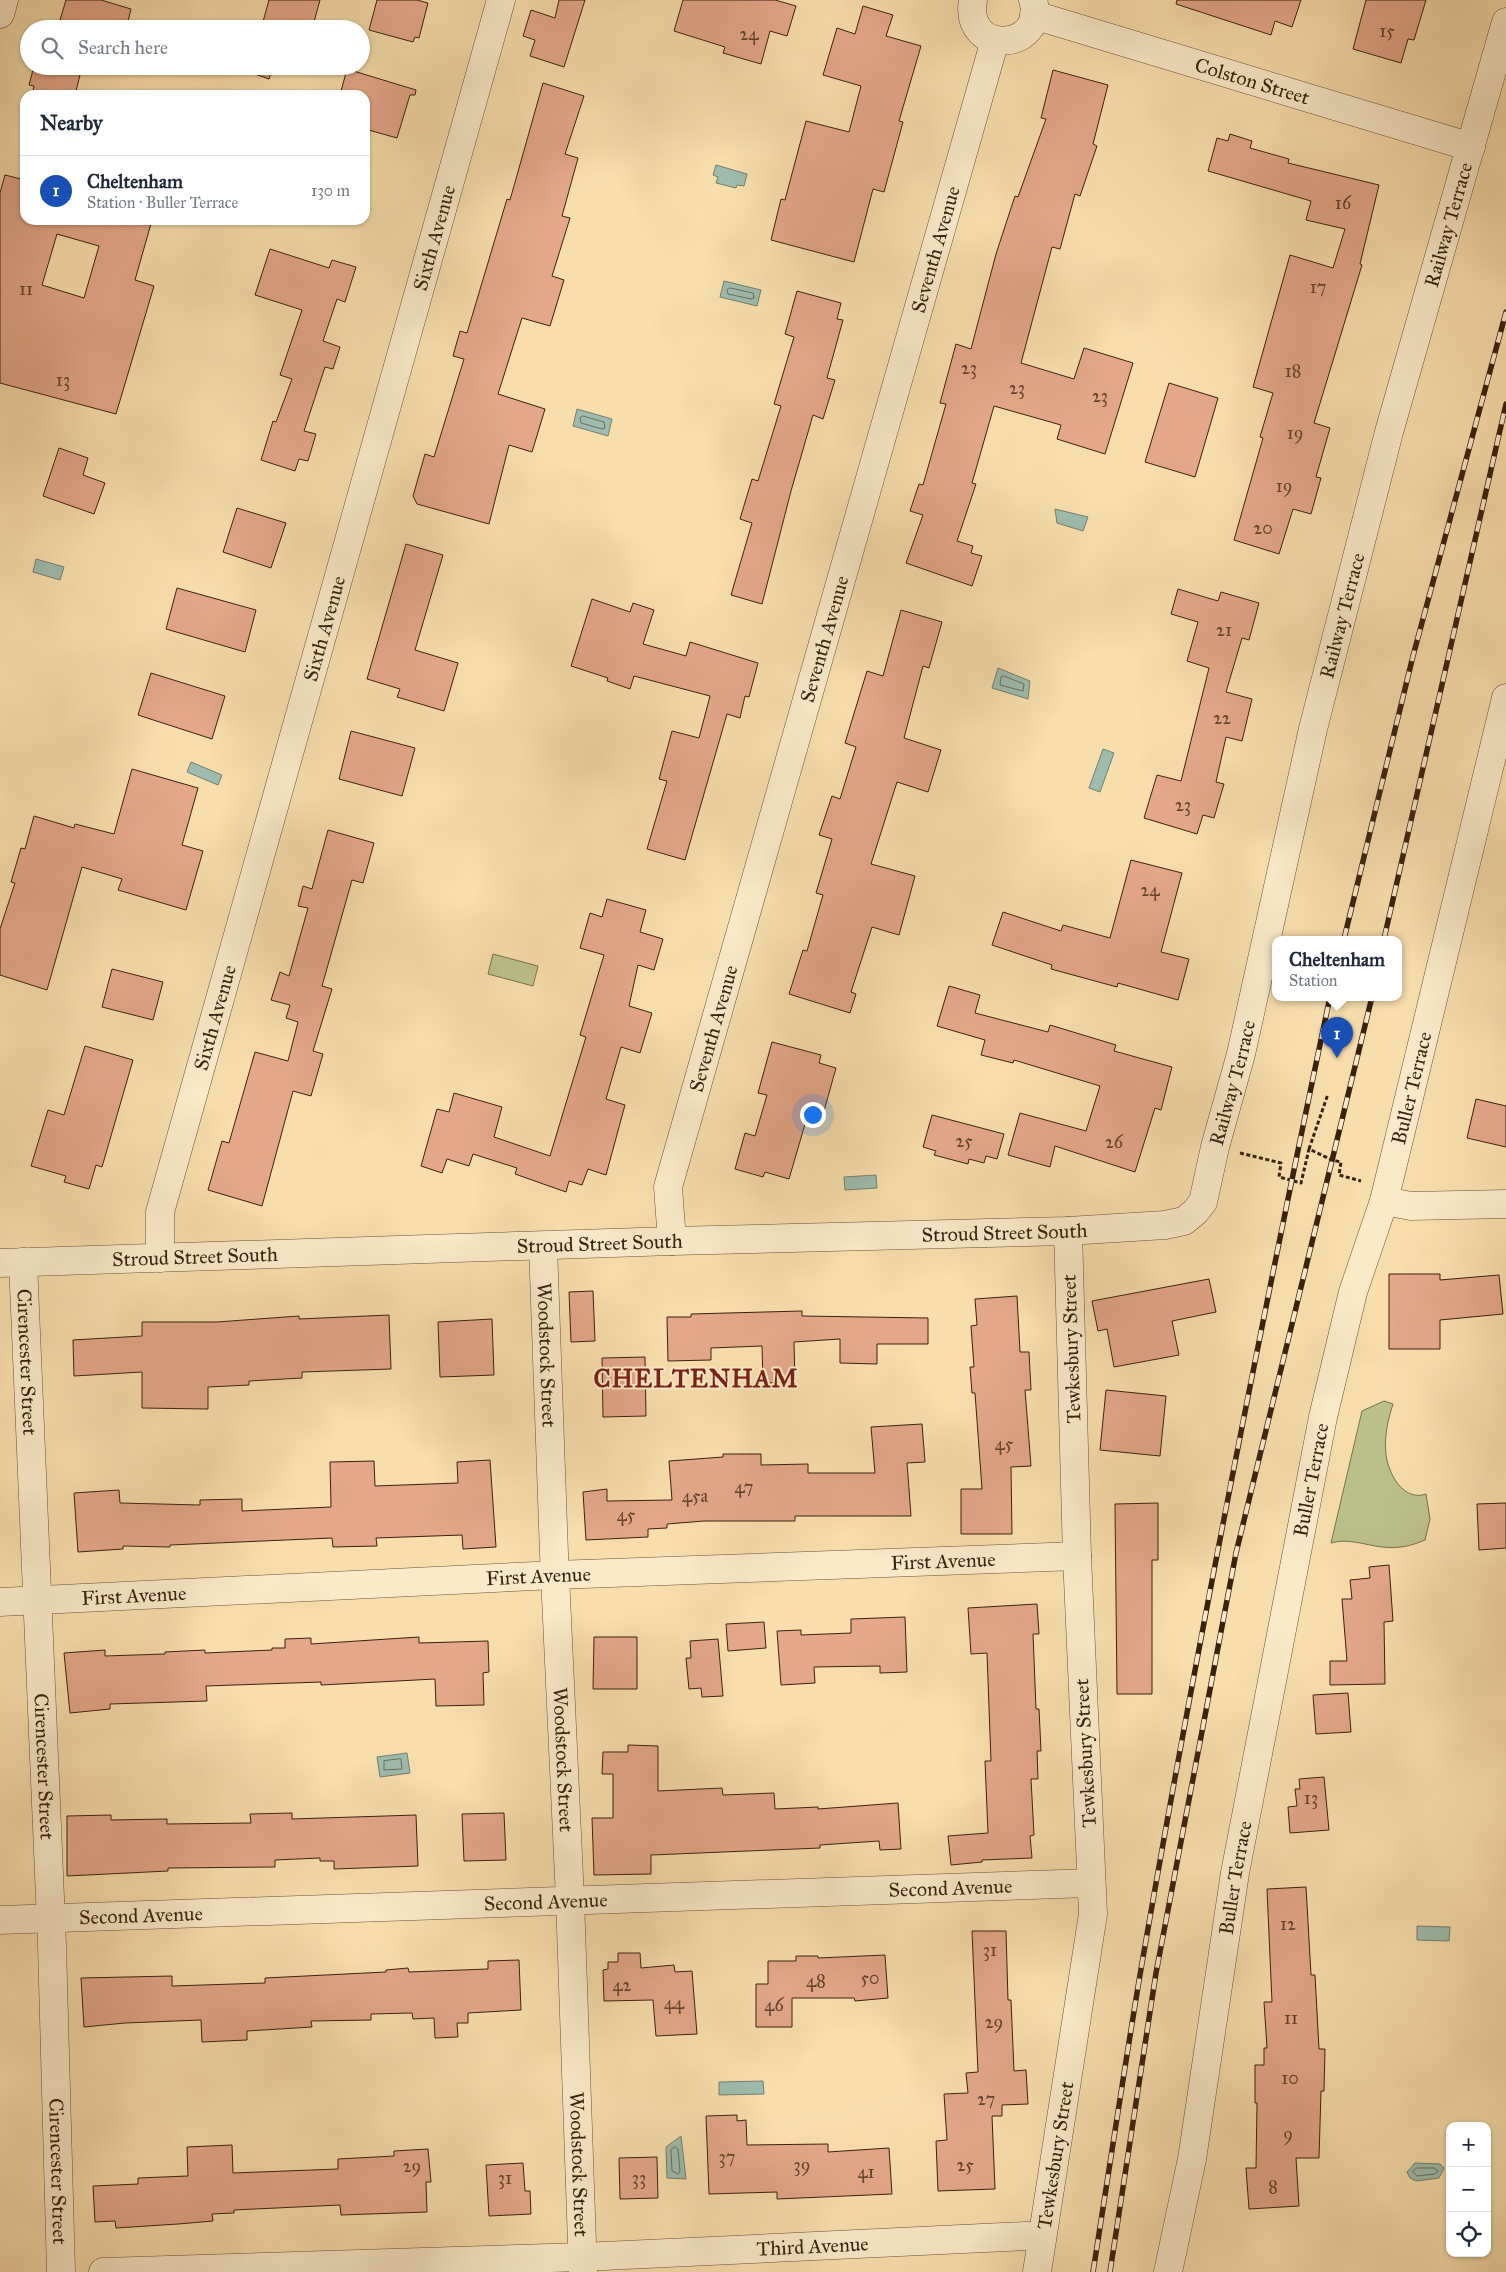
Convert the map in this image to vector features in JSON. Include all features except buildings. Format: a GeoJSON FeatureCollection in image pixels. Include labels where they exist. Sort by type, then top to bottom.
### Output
{"type":"FeatureCollection","features":[{"type":"Feature","properties":{"kind":"street"},"geometry":{"type":"LineString","coordinates":[[0,14],[4,0]]}},
{"type":"Feature","properties":{"kind":"street","name":"Sixth Avenue"},"geometry":{"type":"LineString","coordinates":[[160,1258],[160,1212],[500,0]]}},
{"type":"Feature","properties":{"kind":"street"},"geometry":{"type":"LineString","coordinates":[[973,0],[972,10],[978,29],[995,40],[1005,42],[1016,39],[1025,33],[1033,8]]}},
{"type":"Feature","properties":{"kind":"street","name":"Colston Street"},"geometry":{"type":"LineString","coordinates":[[1033,8],[1470,147]]}},
{"type":"Feature","properties":{"kind":"street","name":"Railway Terrace"},"geometry":{"type":"LineString","coordinates":[[1195,1212],[1203,1202],[1215,1147],[1241,1054],[1314,729],[1386,441],[1506,22]]}},
{"type":"Feature","properties":{"kind":"street","name":"Seventh Avenue"},"geometry":{"type":"LineString","coordinates":[[672,1241],[668,1188],[995,40]]}},
{"type":"Feature","properties":{"kind":"street","name":"Buller Terrace"},"geometry":{"type":"LineString","coordinates":[[1168,2272],[1192,2159],[1235,1872],[1323,1417],[1353,1292],[1384,1201],[1498,766],[1506,698]]}},
{"type":"Feature","properties":{"kind":"street"},"geometry":{"type":"LineString","coordinates":[[1384,1201],[1411,1206],[1506,1204]]}},
{"type":"Feature","properties":{"kind":"street","name":"Stroud Street South"},"geometry":{"type":"LineString","coordinates":[[12,1262],[672,1241],[1068,1231],[1165,1225],[1184,1221],[1195,1212]]}},
{"type":"Feature","properties":{"kind":"street","name":"Tewkesbury Street"},"geometry":{"type":"LineString","coordinates":[[1037,2272],[1093,1914],[1077,1556],[1068,1231]]}},
{"type":"Feature","properties":{"kind":"street","name":"Woodstock Street"},"geometry":{"type":"LineString","coordinates":[[543,1246],[555,1575],[570,1899],[582,2264]]}},
{"type":"Feature","properties":{"kind":"street","name":"Cirencester Street"},"geometry":{"type":"LineString","coordinates":[[12,1262],[37,1601],[51,1918],[61,2272]]}},
{"type":"Feature","properties":{"kind":"street","name":"First Avenue"},"geometry":{"type":"LineString","coordinates":[[0,1602],[555,1575],[1077,1556]]}},
{"type":"Feature","properties":{"kind":"street","name":"Second Avenue"},"geometry":{"type":"LineString","coordinates":[[0,1920],[570,1899],[1091,1883]]}},
{"type":"Feature","properties":{"kind":"street","name":"Third Avenue"},"geometry":{"type":"LineString","coordinates":[[103,2272],[582,2264],[1026,2236],[1042,2238]]}},
{"type":"Feature","properties":{"kind":"path"},"geometry":{"type":"LineString","coordinates":[[1215,1147],[1281,1163],[1279,1177],[1302,1183],[1310,1149],[1328,1094]]}},
{"type":"Feature","properties":{"kind":"path"},"geometry":{"type":"LineString","coordinates":[[1310,1149],[1332,1160],[1342,1162],[1339,1175],[1363,1181],[1384,1201]]}},
{"type":"Feature","properties":{"kind":"green space"},"geometry":{"type":"Polygon","coordinates":[[[493,954],[538,966],[533,986],[488,974],[493,954]]]}},
{"type":"Feature","properties":{"kind":"green space"},"geometry":{"type":"Polygon","coordinates":[[[1384,1401],[1393,1404],[1386,1434],[1387,1462],[1398,1485],[1404,1490],[1411,1494],[1426,1494],[1430,1519],[1425,1540],[1394,1548],[1350,1542],[1331,1543],[1362,1411],[1384,1401]]]}},
{"type":"Feature","properties":{"kind":"water"},"geometry":{"type":"Polygon","coordinates":[[[716,165],[747,174],[744,186],[737,185],[736,188],[716,183],[718,177],[713,175],[716,165]]]}},
{"type":"Feature","properties":{"kind":"water"},"geometry":{"type":"Polygon","coordinates":[[[724,281],[761,290],[757,306],[720,297],[724,281]]]}},
{"type":"Feature","properties":{"kind":"water"},"geometry":{"type":"Polygon","coordinates":[[[577,409],[612,419],[608,436],[573,426],[577,409]]]}},
{"type":"Feature","properties":{"kind":"water"},"geometry":{"type":"Polygon","coordinates":[[[1055,509],[1088,517],[1083,531],[1057,523],[1055,509]]]}},
{"type":"Feature","properties":{"kind":"water"},"geometry":{"type":"Polygon","coordinates":[[[36,559],[64,567],[60,580],[33,572],[36,559]]]}},
{"type":"Feature","properties":{"kind":"water"},"geometry":{"type":"Polygon","coordinates":[[[998,668],[1030,681],[1028,699],[992,688],[998,668]]]}},
{"type":"Feature","properties":{"kind":"water"},"geometry":{"type":"Polygon","coordinates":[[[1103,749],[1114,753],[1100,792],[1089,788],[1103,749]]]}},
{"type":"Feature","properties":{"kind":"water"},"geometry":{"type":"Polygon","coordinates":[[[191,762],[222,775],[218,785],[187,772],[191,762]]]}},
{"type":"Feature","properties":{"kind":"water"},"geometry":{"type":"Polygon","coordinates":[[[876,1175],[877,1188],[845,1190],[844,1177],[876,1175]]]}},
{"type":"Feature","properties":{"kind":"water"},"geometry":{"type":"Polygon","coordinates":[[[407,1753],[410,1773],[380,1777],[377,1757],[407,1753]]]}},
{"type":"Feature","properties":{"kind":"water"},"geometry":{"type":"Polygon","coordinates":[[[1417,1926],[1450,1927],[1449,1941],[1417,1940],[1417,1926]]]}},
{"type":"Feature","properties":{"kind":"water"},"geometry":{"type":"Polygon","coordinates":[[[763,2081],[764,2094],[719,2095],[719,2082],[763,2081]]]}},
{"type":"Feature","properties":{"kind":"water"},"geometry":{"type":"Polygon","coordinates":[[[681,2136],[686,2179],[667,2178],[666,2147],[681,2136]]]}},
{"type":"Feature","properties":{"kind":"water"},"geometry":{"type":"Polygon","coordinates":[[[1415,2163],[1440,2164],[1444,2168],[1439,2178],[1416,2181],[1410,2178],[1407,2172],[1415,2163]]]}},
{"type":"Feature","properties":{"kind":"railway"},"geometry":{"type":"LineString","coordinates":[[1345,936],[1413,656],[1506,312]]}},
{"type":"Feature","properties":{"kind":"railway"},"geometry":{"type":"LineString","coordinates":[[1385,936],[1506,404]]}},
{"type":"Feature","properties":{"kind":"railway"},"geometry":{"type":"LineString","coordinates":[[1093,2272],[1141,1969],[1207,1604],[1329,1001]]}},
{"type":"Feature","properties":{"kind":"railway"},"geometry":{"type":"LineString","coordinates":[[1110,2272],[1156,1973],[1236,1553],[1371,1001]]}},
{"type":"Feature","properties":{"kind":"place","name":"Cheltenham"},"geometry":{"type":"Point","coordinates":[1337,1058]}},
{"type":"Feature","properties":{"kind":"district","name":"CHELTENHAM"},"geometry":{"type":"Point","coordinates":[696,1378]}}]}
